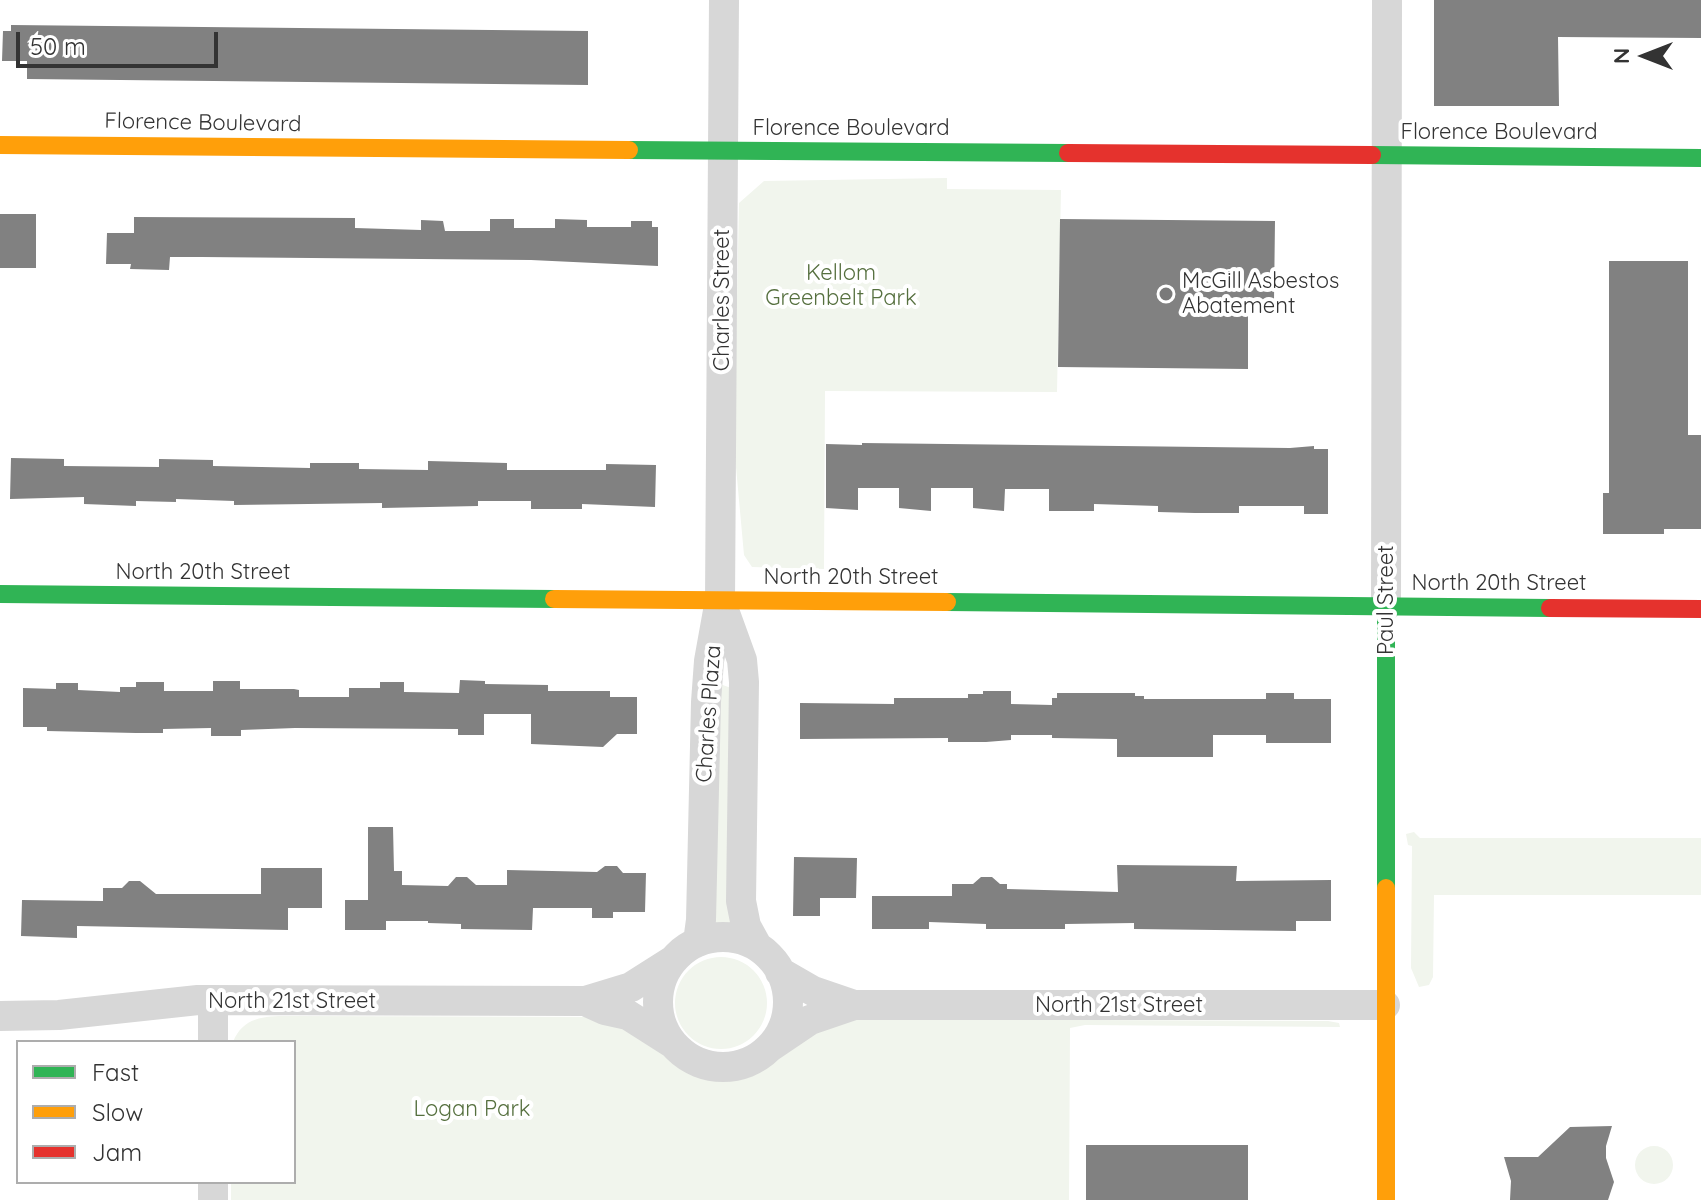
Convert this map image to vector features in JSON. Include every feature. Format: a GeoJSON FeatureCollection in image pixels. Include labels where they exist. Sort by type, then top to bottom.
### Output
{"type":"FeatureCollection","features":[{"type":"Feature","properties":{"kind":"street","name":"Charles Street"},"geometry":{"type":"LineString","coordinates":[[720,600],[724,0]]}},
{"type":"Feature","properties":{"kind":"street","name":"Paul Street"},"geometry":{"type":"LineString","coordinates":[[1386,1200],[1387,0]]}},
{"type":"Feature","properties":{"kind":"street","name":"Florence Boulevard"},"geometry":{"type":"LineString","coordinates":[[0,145],[1701,158]]}},
{"type":"Feature","properties":{"kind":"street","name":"North 20th Street"},"geometry":{"type":"LineString","coordinates":[[0,594],[1701,609]]}},
{"type":"Feature","properties":{"kind":"street","name":"Charles Plaza"},"geometry":{"type":"LineString","coordinates":[[698,942],[706,702],[709,661],[720,600]]}},
{"type":"Feature","properties":{"kind":"street","name":"Charles Plaza"},"geometry":{"type":"LineString","coordinates":[[720,600],[742,660],[741,901],[746,926],[757,946]]}},
{"type":"Feature","properties":{"kind":"street"},"geometry":{"type":"LineString","coordinates":[[585,1001],[631,987],[698,942],[717,937],[738,938],[757,946],[772,959],[787,989],[787,1013],[783,1027],[770,1047]]}},
{"type":"Feature","properties":{"kind":"street"},"geometry":{"type":"LineString","coordinates":[[672,961],[663,976],[658,1001],[659,1016],[667,1036],[691,1059],[720,1067],[752,1060],[810,1020],[854,1005]]}},
{"type":"Feature","properties":{"kind":"street"},"geometry":{"type":"LineString","coordinates":[[780,972],[813,991],[854,1005]]}},
{"type":"Feature","properties":{"kind":"street"},"geometry":{"type":"LineString","coordinates":[[213,1000],[213,1040]]}},
{"type":"Feature","properties":{"kind":"street","name":"North 21st Street"},"geometry":{"type":"LineString","coordinates":[[0,1016],[59,1015],[167,1002],[213,1000],[585,1001]]}},
{"type":"Feature","properties":{"kind":"street"},"geometry":{"type":"LineString","coordinates":[[585,1001],[628,1015],[674,1044]]}},
{"type":"Feature","properties":{"kind":"street","name":"North 21st Street"},"geometry":{"type":"LineString","coordinates":[[854,1005],[1385,1005]]}},
{"type":"Feature","properties":{"kind":"green space","name":"Kellom Greenbelt Park"},"geometry":{"type":"Polygon","coordinates":[[[947,178],[947,189],[1061,190],[1057,392],[825,391],[824,569],[752,567],[744,555],[734,445],[739,203],[764,181],[947,178]]]}},
{"type":"Feature","properties":{"kind":"green space"},"geometry":{"type":"Polygon","coordinates":[[[720,684],[731,688],[733,926],[710,926],[720,684]]]}},
{"type":"Feature","properties":{"kind":"green space"},"geometry":{"type":"Polygon","coordinates":[[[1414,832],[1420,838],[1701,838],[1701,895],[1434,895],[1433,977],[1429,985],[1419,987],[1411,968],[1412,846],[1408,845],[1406,834],[1414,832]]]}},
{"type":"Feature","properties":{"kind":"green space"},"geometry":{"type":"Polygon","coordinates":[[[721,957],[738,961],[753,971],[763,986],[767,1003],[763,1020],[753,1035],[738,1045],[721,1049],[704,1045],[689,1035],[679,1020],[675,1003],[679,986],[689,971],[704,961],[721,957]]]}},
{"type":"Feature","properties":{"kind":"green space","name":"Logan Park"},"geometry":{"type":"Polygon","coordinates":[[[606,1017],[652,1039],[669,1060],[691,1075],[721,1080],[745,1076],[758,1070],[770,1063],[790,1042],[847,1019],[1328,1021],[1339,1023],[1340,1027],[1085,1025],[1070,1028],[1069,1200],[231,1200],[231,1184],[296,1184],[296,1040],[234,1040],[242,1027],[263,1018],[606,1017]]]}},
{"type":"Feature","properties":{"kind":"green space"},"geometry":{"type":"Polygon","coordinates":[[[1654,1146],[1667,1152],[1673,1165],[1667,1178],[1654,1184],[1641,1178],[1635,1165],[1641,1152],[1654,1146]]]}},
{"type":"Feature","properties":{"kind":"building"},"geometry":{"type":"Polygon","coordinates":[[[1434,0],[1701,0],[1701,38],[1558,37],[1559,106],[1434,106],[1434,0]]]}},
{"type":"Feature","properties":{"kind":"building"},"geometry":{"type":"Polygon","coordinates":[[[11,25],[588,31],[588,85],[27,79],[27,61],[2,61],[3,31],[11,31],[11,25]]]}},
{"type":"Feature","properties":{"kind":"building"},"geometry":{"type":"Polygon","coordinates":[[[0,214],[36,214],[36,268],[0,268],[0,214]]]}},
{"type":"Feature","properties":{"kind":"building"},"geometry":{"type":"Polygon","coordinates":[[[134,217],[355,218],[355,228],[421,230],[421,220],[443,221],[445,231],[490,231],[490,219],[514,219],[514,228],[555,228],[555,219],[587,220],[587,227],[631,227],[631,221],[652,221],[652,227],[658,227],[658,266],[531,260],[202,257],[170,257],[169,270],[130,269],[131,264],[106,264],[107,233],[134,233],[134,217]]]}},
{"type":"Feature","properties":{"kind":"building","name":"McGill Asbestos Abatement"},"geometry":{"type":"Polygon","coordinates":[[[1060,219],[1275,221],[1274,300],[1248,300],[1248,369],[1058,367],[1060,219]]]}},
{"type":"Feature","properties":{"kind":"building"},"geometry":{"type":"Polygon","coordinates":[[[1609,261],[1688,261],[1688,435],[1701,435],[1701,529],[1664,529],[1664,534],[1603,534],[1603,493],[1609,493],[1609,261]]]}},
{"type":"Feature","properties":{"kind":"building"},"geometry":{"type":"Polygon","coordinates":[[[826,444],[1314,446],[1314,449],[1328,449],[1328,514],[1304,514],[1304,506],[1239,506],[1239,513],[1195,513],[1158,512],[1158,506],[1094,504],[1094,511],[1049,511],[1049,489],[1005,489],[1004,511],[973,508],[973,488],[931,488],[931,511],[899,508],[899,488],[858,488],[858,510],[826,508],[826,444]]]}},
{"type":"Feature","properties":{"kind":"building"},"geometry":{"type":"Polygon","coordinates":[[[11,458],[64,459],[64,466],[159,467],[159,459],[213,460],[213,466],[310,468],[310,463],[359,463],[359,469],[428,470],[428,461],[507,463],[507,470],[606,470],[606,464],[656,465],[655,507],[582,504],[582,509],[531,509],[531,501],[478,501],[478,506],[382,508],[382,503],[234,505],[234,501],[176,499],[176,502],[136,501],[136,506],[84,504],[84,497],[10,499],[11,458]]]}},
{"type":"Feature","properties":{"kind":"building"},"geometry":{"type":"Polygon","coordinates":[[[460,680],[485,681],[485,684],[548,685],[548,691],[610,691],[610,697],[637,697],[637,734],[617,734],[603,747],[531,744],[531,714],[484,714],[484,735],[458,735],[458,729],[295,728],[241,730],[241,736],[211,736],[211,728],[136,733],[47,731],[47,727],[23,727],[23,688],[56,689],[56,683],[78,683],[78,690],[120,692],[120,687],[136,687],[136,682],[164,682],[164,691],[213,691],[213,681],[240,681],[240,689],[294,689],[299,690],[299,697],[349,697],[349,688],[380,688],[380,682],[404,682],[404,692],[459,693],[460,680]]]}},
{"type":"Feature","properties":{"kind":"building"},"geometry":{"type":"Polygon","coordinates":[[[983,691],[1011,691],[1011,704],[1052,705],[1052,698],[1057,698],[1057,693],[1135,693],[1135,696],[1144,696],[1144,699],[1266,699],[1266,693],[1294,693],[1294,699],[1331,699],[1331,743],[1266,743],[1266,735],[1213,735],[1213,757],[1117,757],[1117,739],[1052,738],[1052,735],[1011,735],[1011,740],[986,742],[948,742],[948,738],[800,739],[800,703],[894,704],[894,698],[968,698],[968,694],[983,694],[983,691]]]}},
{"type":"Feature","properties":{"kind":"building"},"geometry":{"type":"Polygon","coordinates":[[[368,827],[393,827],[394,871],[402,871],[402,885],[448,886],[456,877],[467,877],[476,885],[507,885],[507,870],[597,872],[605,866],[617,866],[623,873],[646,873],[645,912],[613,912],[613,918],[592,918],[592,908],[533,908],[532,930],[461,929],[461,924],[386,921],[386,930],[345,930],[345,900],[368,900],[368,827]]]}},
{"type":"Feature","properties":{"kind":"building"},"geometry":{"type":"Polygon","coordinates":[[[794,857],[857,858],[856,898],[820,898],[820,916],[793,916],[794,857]]]}},
{"type":"Feature","properties":{"kind":"building"},"geometry":{"type":"Polygon","coordinates":[[[1117,865],[1237,866],[1236,881],[1331,880],[1331,921],[1296,921],[1296,931],[1134,929],[1134,923],[1065,924],[1065,929],[986,929],[986,924],[929,922],[929,929],[872,929],[872,896],[952,896],[952,884],[973,884],[981,877],[992,877],[1000,884],[1007,884],[1007,889],[1118,892],[1117,865]]]}},
{"type":"Feature","properties":{"kind":"building"},"geometry":{"type":"Polygon","coordinates":[[[261,868],[322,868],[322,908],[288,908],[288,930],[77,926],[77,938],[21,936],[22,900],[103,901],[103,888],[122,888],[129,881],[140,881],[156,894],[261,894],[261,868]]]}},
{"type":"Feature","properties":{"kind":"building"},"geometry":{"type":"Polygon","coordinates":[[[1612,1126],[1606,1158],[1614,1182],[1608,1200],[1510,1200],[1511,1181],[1504,1157],[1538,1157],[1570,1127],[1612,1126]]]}},
{"type":"Feature","properties":{"kind":"building"},"geometry":{"type":"Polygon","coordinates":[[[1086,1145],[1248,1145],[1248,1200],[1086,1200],[1086,1145]]]}},
{"type":"Feature","properties":{"kind":"traffic: fast"},"geometry":{"type":"LineString","coordinates":[[629,150],[1068,153]]}},
{"type":"Feature","properties":{"kind":"traffic: fast"},"geometry":{"type":"LineString","coordinates":[[1372,155],[1701,158]]}},
{"type":"Feature","properties":{"kind":"traffic: fast"},"geometry":{"type":"LineString","coordinates":[[0,594],[554,599]]}},
{"type":"Feature","properties":{"kind":"traffic: fast"},"geometry":{"type":"LineString","coordinates":[[947,602],[1550,608]]}},
{"type":"Feature","properties":{"kind":"traffic: fast"},"geometry":{"type":"LineString","coordinates":[[1386,606],[1386,888]]}},
{"type":"Feature","properties":{"kind":"traffic: slow"},"geometry":{"type":"LineString","coordinates":[[0,145],[629,150]]}},
{"type":"Feature","properties":{"kind":"traffic: slow"},"geometry":{"type":"LineString","coordinates":[[554,599],[947,602]]}},
{"type":"Feature","properties":{"kind":"traffic: slow"},"geometry":{"type":"LineString","coordinates":[[1386,888],[1386,1200]]}},
{"type":"Feature","properties":{"kind":"traffic: jam"},"geometry":{"type":"LineString","coordinates":[[1068,153],[1372,155]]}},
{"type":"Feature","properties":{"kind":"traffic: jam"},"geometry":{"type":"LineString","coordinates":[[1550,608],[1701,609]]}},
{"type":"Feature","properties":{"kind":"place","name":"McGill Asbestos Abatement"},"geometry":{"type":"Point","coordinates":[1166,294]}}]}
